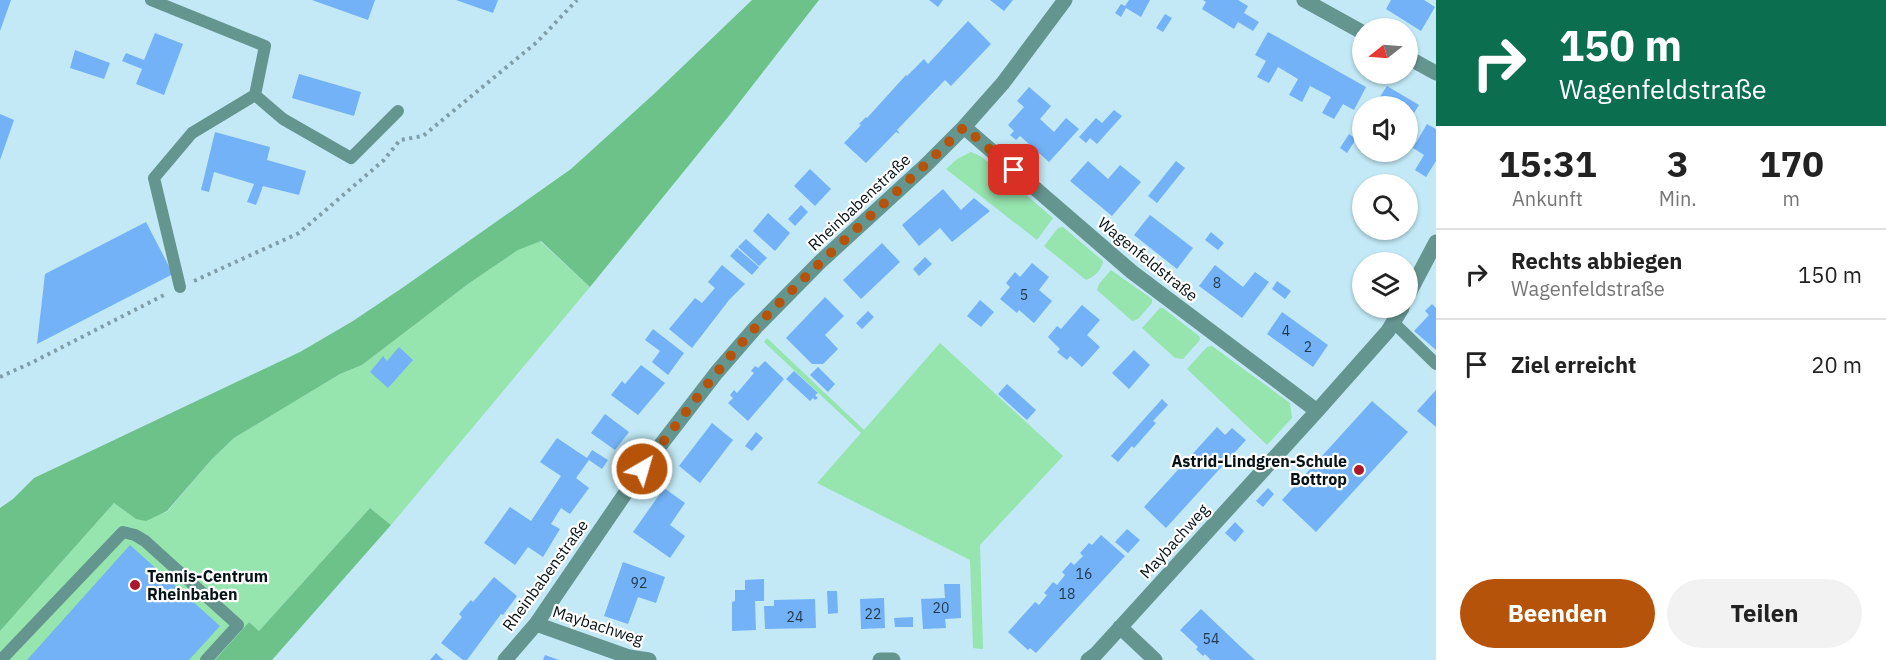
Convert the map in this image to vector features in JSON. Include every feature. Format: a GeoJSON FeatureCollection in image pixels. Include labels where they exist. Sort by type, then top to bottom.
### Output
{"type":"FeatureCollection","features":[{"type":"Feature","properties":{"kind":"street","name":"Rheinbabenstraße"},"geometry":{"type":"LineString","coordinates":[[505,660],[536,624],[642,469],[717,372],[756,327],[820,262],[964,127],[1003,83],[1065,0]]}},
{"type":"Feature","properties":{"kind":"street"},"geometry":{"type":"LineString","coordinates":[[1304,0],[1352,26]]}},
{"type":"Feature","properties":{"kind":"street"},"geometry":{"type":"LineString","coordinates":[[1418,63],[1436,73]]}},
{"type":"Feature","properties":{"kind":"street","name":"Wagenfeldstraße"},"geometry":{"type":"LineString","coordinates":[[964,127],[1132,272],[1317,411]]}},
{"type":"Feature","properties":{"kind":"street"},"geometry":{"type":"LineString","coordinates":[[1418,276],[1436,242]]}},
{"type":"Feature","properties":{"kind":"street","name":"Maybachweg"},"geometry":{"type":"LineString","coordinates":[[1088,660],[1096,654],[1317,411],[1397,318]]}},
{"type":"Feature","properties":{"kind":"street","name":"Maybachweg"},"geometry":{"type":"LineString","coordinates":[[536,624],[629,657],[650,660]]}},
{"type":"Feature","properties":{"kind":"street"},"geometry":{"type":"LineString","coordinates":[[1120,627],[1155,660]]}},
{"type":"Feature","properties":{"kind":"street"},"geometry":{"type":"LineString","coordinates":[[880,660],[893,660]]}},
{"type":"Feature","properties":{"kind":"lane"},"geometry":{"type":"LineString","coordinates":[[151,0],[265,46],[255,95],[192,133],[154,178],[180,287]]}},
{"type":"Feature","properties":{"kind":"lane"},"geometry":{"type":"LineString","coordinates":[[255,95],[283,119],[351,158],[398,111]]}},
{"type":"Feature","properties":{"kind":"lane"},"geometry":{"type":"LineString","coordinates":[[1394,323],[1436,364]]}},
{"type":"Feature","properties":{"kind":"lane"},"geometry":{"type":"LineString","coordinates":[[1,660],[123,532],[145,541],[238,625],[206,660]]}},
{"type":"Feature","properties":{"kind":"path"},"geometry":{"type":"LineString","coordinates":[[0,377],[180,287],[299,233],[384,160],[400,140],[423,136],[537,42],[577,0]]}},
{"type":"Feature","properties":{"kind":"green space"},"geometry":{"type":"Polygon","coordinates":[[[752,0],[819,0],[728,117],[590,287],[541,241],[518,250],[468,284],[362,365],[340,374],[234,438],[212,459],[167,511],[146,521],[136,519],[114,503],[0,631],[0,508],[13,499],[34,478],[300,352],[353,321],[571,169],[752,0]]]}},
{"type":"Feature","properties":{"kind":"green space"},"geometry":{"type":"Polygon","coordinates":[[[971,152],[982,157],[1053,218],[1037,240],[946,169],[957,159],[971,152]]]}},
{"type":"Feature","properties":{"kind":"green space"},"geometry":{"type":"Polygon","coordinates":[[[1063,227],[1103,261],[1099,270],[1089,279],[1086,280],[1044,246],[1058,228],[1063,227]]]}},
{"type":"Feature","properties":{"kind":"green space"},"geometry":{"type":"Polygon","coordinates":[[[540,241],[590,287],[391,525],[370,508],[259,631],[249,622],[215,660],[0,660],[0,631],[114,503],[136,519],[167,512],[212,459],[234,438],[340,374],[362,365],[468,284],[518,250],[540,241]]]}},
{"type":"Feature","properties":{"kind":"green space"},"geometry":{"type":"Polygon","coordinates":[[[1111,270],[1152,299],[1152,303],[1138,319],[1132,321],[1097,290],[1099,284],[1111,270]]]}},
{"type":"Feature","properties":{"kind":"green space"},"geometry":{"type":"Polygon","coordinates":[[[1160,308],[1199,336],[1200,340],[1183,359],[1175,358],[1142,328],[1160,308]]]}},
{"type":"Feature","properties":{"kind":"green space"},"geometry":{"type":"Polygon","coordinates":[[[767,338],[864,430],[940,343],[1063,456],[980,545],[983,649],[973,648],[970,560],[817,483],[861,433],[764,342],[767,338]]]}},
{"type":"Feature","properties":{"kind":"green space"},"geometry":{"type":"Polygon","coordinates":[[[1212,346],[1290,403],[1292,418],[1267,445],[1187,369],[1207,347],[1212,346]]]}},
{"type":"Feature","properties":{"kind":"green space"},"geometry":{"type":"Polygon","coordinates":[[[370,508],[391,525],[272,660],[215,660],[249,622],[259,631],[370,508]]]}},
{"type":"Feature","properties":{"kind":"building"},"geometry":{"type":"Polygon","coordinates":[[[0,0],[11,0],[0,31],[0,0]]]}},
{"type":"Feature","properties":{"kind":"building"},"geometry":{"type":"Polygon","coordinates":[[[312,0],[375,0],[368,20],[312,0]]]}},
{"type":"Feature","properties":{"kind":"building"},"geometry":{"type":"Polygon","coordinates":[[[456,0],[498,0],[493,13],[456,0]]]}},
{"type":"Feature","properties":{"kind":"building"},"geometry":{"type":"Polygon","coordinates":[[[929,0],[943,0],[938,7],[929,0]]]}},
{"type":"Feature","properties":{"kind":"building"},"geometry":{"type":"Polygon","coordinates":[[[990,0],[1013,0],[1004,11],[990,0]]]}},
{"type":"Feature","properties":{"kind":"building"},"geometry":{"type":"Polygon","coordinates":[[[1129,0],[1150,0],[1141,17],[1126,8],[1121,17],[1115,13],[1121,4],[1125,6],[1129,0]]]}},
{"type":"Feature","properties":{"kind":"building"},"geometry":{"type":"Polygon","coordinates":[[[1203,0],[1238,0],[1248,6],[1244,13],[1259,22],[1253,31],[1238,22],[1234,29],[1202,9],[1206,2],[1203,0]]]}},
{"type":"Feature","properties":{"kind":"building"},"geometry":{"type":"Polygon","coordinates":[[[1391,0],[1424,0],[1435,7],[1421,31],[1418,29],[1418,18],[1400,18],[1386,9],[1391,0]]]}},
{"type":"Feature","properties":{"kind":"building"},"geometry":{"type":"Polygon","coordinates":[[[1165,14],[1172,18],[1163,32],[1156,28],[1165,14]]]}},
{"type":"Feature","properties":{"kind":"building"},"geometry":{"type":"Polygon","coordinates":[[[968,21],[991,44],[951,86],[945,80],[897,130],[900,134],[896,132],[866,163],[844,143],[906,75],[924,59],[928,64],[968,21]]]}},
{"type":"Feature","properties":{"kind":"building"},"geometry":{"type":"Polygon","coordinates":[[[1268,32],[1352,79],[1352,84],[1361,84],[1366,87],[1361,96],[1352,96],[1352,109],[1343,104],[1334,119],[1322,113],[1331,97],[1310,86],[1302,102],[1289,95],[1298,79],[1278,67],[1269,83],[1257,77],[1266,61],[1255,55],[1268,32]]]}},
{"type":"Feature","properties":{"kind":"building"},"geometry":{"type":"Polygon","coordinates":[[[155,33],[183,44],[164,95],[136,84],[142,69],[122,61],[126,53],[144,60],[155,33]]]}},
{"type":"Feature","properties":{"kind":"building"},"geometry":{"type":"Polygon","coordinates":[[[75,50],[110,63],[104,79],[70,68],[75,50]]]}},
{"type":"Feature","properties":{"kind":"building"},"geometry":{"type":"Polygon","coordinates":[[[299,74],[361,92],[354,116],[292,98],[299,74]]]}},
{"type":"Feature","properties":{"kind":"building"},"geometry":{"type":"Polygon","coordinates":[[[1387,86],[1404,96],[1380,96],[1387,86]]]}},
{"type":"Feature","properties":{"kind":"building"},"geometry":{"type":"Polygon","coordinates":[[[1029,87],[1051,106],[1040,119],[1054,132],[1066,118],[1079,129],[1049,162],[1020,136],[1016,140],[1010,135],[1014,131],[1008,125],[1024,107],[1017,101],[1029,87]]]}},
{"type":"Feature","properties":{"kind":"building"},"geometry":{"type":"Polygon","coordinates":[[[1114,110],[1122,116],[1097,144],[1090,138],[1086,143],[1079,137],[1096,118],[1102,123],[1114,110]]]}},
{"type":"Feature","properties":{"kind":"building"},"geometry":{"type":"Polygon","coordinates":[[[0,114],[14,120],[0,160],[0,114]]]}},
{"type":"Feature","properties":{"kind":"building"},"geometry":{"type":"Polygon","coordinates":[[[1427,124],[1436,129],[1436,161],[1426,177],[1415,170],[1424,155],[1418,151],[1418,139],[1427,124]]]}},
{"type":"Feature","properties":{"kind":"building"},"geometry":{"type":"Polygon","coordinates":[[[215,132],[270,147],[267,160],[306,171],[299,195],[263,186],[256,205],[247,202],[254,184],[214,172],[209,192],[201,190],[215,132]]]}},
{"type":"Feature","properties":{"kind":"building"},"geometry":{"type":"Polygon","coordinates":[[[1349,134],[1352,136],[1352,145],[1347,153],[1340,148],[1349,134]]]}},
{"type":"Feature","properties":{"kind":"building"},"geometry":{"type":"Polygon","coordinates":[[[1088,161],[1108,179],[1120,165],[1141,182],[1112,216],[1070,181],[1088,161]]]}},
{"type":"Feature","properties":{"kind":"building"},"geometry":{"type":"Polygon","coordinates":[[[1176,161],[1185,168],[1157,203],[1148,196],[1176,161]]]}},
{"type":"Feature","properties":{"kind":"building"},"geometry":{"type":"Polygon","coordinates":[[[810,169],[831,189],[815,206],[794,186],[810,169]]]}},
{"type":"Feature","properties":{"kind":"building"},"geometry":{"type":"Polygon","coordinates":[[[943,189],[961,210],[974,198],[990,211],[952,242],[940,228],[919,246],[902,225],[943,189]]]}},
{"type":"Feature","properties":{"kind":"building"},"geometry":{"type":"Polygon","coordinates":[[[801,205],[808,212],[795,226],[788,219],[801,205]]]}},
{"type":"Feature","properties":{"kind":"building"},"geometry":{"type":"Polygon","coordinates":[[[768,213],[790,233],[775,251],[753,231],[768,213]]]}},
{"type":"Feature","properties":{"kind":"building"},"geometry":{"type":"Polygon","coordinates":[[[1150,215],[1193,248],[1177,269],[1134,235],[1150,215]]]}},
{"type":"Feature","properties":{"kind":"building"},"geometry":{"type":"Polygon","coordinates":[[[146,222],[173,274],[37,344],[45,274],[146,222]]]}},
{"type":"Feature","properties":{"kind":"building"},"geometry":{"type":"Polygon","coordinates":[[[1211,232],[1224,243],[1218,250],[1205,240],[1211,232]]]}},
{"type":"Feature","properties":{"kind":"building"},"geometry":{"type":"Polygon","coordinates":[[[746,239],[767,258],[759,266],[738,247],[746,239]]]}},
{"type":"Feature","properties":{"kind":"building"},"geometry":{"type":"Polygon","coordinates":[[[882,243],[900,262],[861,299],[843,280],[882,243]]]}},
{"type":"Feature","properties":{"kind":"building"},"geometry":{"type":"Polygon","coordinates":[[[737,248],[759,267],[752,275],[730,256],[737,248]]]}},
{"type":"Feature","properties":{"kind":"building"},"geometry":{"type":"Polygon","coordinates":[[[925,257],[932,264],[919,276],[913,269],[925,257]]]}},
{"type":"Feature","properties":{"kind":"building"},"geometry":{"type":"Polygon","coordinates":[[[1032,263],[1049,277],[1039,290],[1052,301],[1034,323],[1019,310],[1017,313],[1000,299],[1010,287],[1006,283],[1015,272],[1020,277],[1032,263]]]}},
{"type":"Feature","properties":{"kind":"building"},"geometry":{"type":"Polygon","coordinates":[[[722,265],[745,284],[729,300],[692,348],[669,329],[695,298],[702,303],[715,288],[708,282],[722,265]]]}},
{"type":"Feature","properties":{"kind":"building"},"geometry":{"type":"Polygon","coordinates":[[[1215,265],[1243,287],[1255,272],[1269,282],[1242,318],[1199,286],[1215,265]]]}},
{"type":"Feature","properties":{"kind":"building"},"geometry":{"type":"Polygon","coordinates":[[[1277,281],[1291,291],[1285,299],[1272,289],[1277,281]]]}},
{"type":"Feature","properties":{"kind":"building"},"geometry":{"type":"Polygon","coordinates":[[[825,297],[844,316],[825,335],[838,349],[823,364],[812,364],[786,338],[825,297]]]}},
{"type":"Feature","properties":{"kind":"building"},"geometry":{"type":"Polygon","coordinates":[[[980,300],[994,312],[981,327],[967,316],[980,300]]]}},
{"type":"Feature","properties":{"kind":"building"},"geometry":{"type":"Polygon","coordinates":[[[1432,304],[1436,308],[1436,350],[1414,331],[1429,315],[1425,311],[1432,304]]]}},
{"type":"Feature","properties":{"kind":"building"},"geometry":{"type":"Polygon","coordinates":[[[1082,305],[1100,320],[1087,335],[1100,347],[1082,367],[1070,356],[1067,360],[1057,352],[1060,349],[1048,337],[1057,326],[1061,329],[1082,305]]]}},
{"type":"Feature","properties":{"kind":"building"},"geometry":{"type":"Polygon","coordinates":[[[868,311],[874,317],[862,329],[856,323],[868,311]]]}},
{"type":"Feature","properties":{"kind":"building"},"geometry":{"type":"Polygon","coordinates":[[[1282,312],[1328,345],[1313,367],[1267,334],[1282,312]]]}},
{"type":"Feature","properties":{"kind":"building"},"geometry":{"type":"Polygon","coordinates":[[[653,329],[684,353],[668,375],[652,362],[660,351],[645,340],[653,329]]]}},
{"type":"Feature","properties":{"kind":"building"},"geometry":{"type":"Polygon","coordinates":[[[399,347],[413,360],[388,388],[370,372],[383,356],[387,361],[399,347]]]}},
{"type":"Feature","properties":{"kind":"building"},"geometry":{"type":"Polygon","coordinates":[[[1134,350],[1150,365],[1129,389],[1112,373],[1134,350]]]}},
{"type":"Feature","properties":{"kind":"building"},"geometry":{"type":"Polygon","coordinates":[[[765,361],[784,379],[748,421],[728,403],[733,398],[730,395],[734,390],[737,393],[754,373],[751,371],[755,366],[758,368],[765,361]]]}},
{"type":"Feature","properties":{"kind":"building"},"geometry":{"type":"Polygon","coordinates":[[[641,365],[665,383],[638,415],[611,395],[622,381],[625,384],[641,365]]]}},
{"type":"Feature","properties":{"kind":"building"},"geometry":{"type":"Polygon","coordinates":[[[818,367],[835,384],[828,392],[810,375],[818,367]]]}},
{"type":"Feature","properties":{"kind":"building"},"geometry":{"type":"Polygon","coordinates":[[[794,371],[818,393],[815,395],[818,398],[810,401],[786,379],[794,371]]]}},
{"type":"Feature","properties":{"kind":"building"},"geometry":{"type":"Polygon","coordinates":[[[1007,384],[1036,410],[1027,420],[998,394],[1007,384]]]}},
{"type":"Feature","properties":{"kind":"building"},"geometry":{"type":"Polygon","coordinates":[[[1436,390],[1436,427],[1417,411],[1436,390]]]}},
{"type":"Feature","properties":{"kind":"building"},"geometry":{"type":"Polygon","coordinates":[[[1162,399],[1168,405],[1153,421],[1156,423],[1118,462],[1111,456],[1162,399]]]}},
{"type":"Feature","properties":{"kind":"building"},"geometry":{"type":"Polygon","coordinates":[[[1372,401],[1408,432],[1316,532],[1282,500],[1372,401]]]}},
{"type":"Feature","properties":{"kind":"building"},"geometry":{"type":"Polygon","coordinates":[[[605,414],[629,432],[615,450],[591,433],[605,414]]]}},
{"type":"Feature","properties":{"kind":"building"},"geometry":{"type":"Polygon","coordinates":[[[712,423],[733,440],[700,483],[679,466],[712,423]]]}},
{"type":"Feature","properties":{"kind":"building"},"geometry":{"type":"Polygon","coordinates":[[[1217,427],[1225,435],[1232,428],[1246,440],[1166,528],[1144,507],[1217,427]]]}},
{"type":"Feature","properties":{"kind":"building"},"geometry":{"type":"Polygon","coordinates":[[[756,432],[763,438],[752,451],[745,446],[756,432]]]}},
{"type":"Feature","properties":{"kind":"building"},"geometry":{"type":"Polygon","coordinates":[[[557,438],[587,458],[592,450],[608,460],[602,469],[589,460],[576,478],[589,488],[570,514],[561,508],[551,524],[560,529],[543,557],[528,547],[515,565],[484,543],[510,507],[531,521],[561,476],[540,462],[557,438]]]}},
{"type":"Feature","properties":{"kind":"building"},"geometry":{"type":"Polygon","coordinates":[[[664,488],[685,503],[670,525],[685,536],[670,558],[633,532],[664,488]]]}},
{"type":"Feature","properties":{"kind":"building"},"geometry":{"type":"Polygon","coordinates":[[[1268,488],[1274,494],[1263,507],[1256,501],[1268,488]]]}},
{"type":"Feature","properties":{"kind":"building"},"geometry":{"type":"Polygon","coordinates":[[[1235,522],[1244,531],[1235,542],[1225,533],[1235,522]]]}},
{"type":"Feature","properties":{"kind":"building"},"geometry":{"type":"Polygon","coordinates":[[[1127,529],[1140,540],[1128,553],[1115,542],[1127,529]]]}},
{"type":"Feature","properties":{"kind":"building"},"geometry":{"type":"Polygon","coordinates":[[[1101,535],[1125,556],[1036,653],[1030,648],[1028,650],[1008,632],[1035,602],[1039,605],[1047,595],[1044,593],[1053,582],[1057,585],[1065,575],[1062,572],[1071,562],[1074,565],[1083,556],[1080,553],[1089,543],[1092,545],[1101,535]]]}},
{"type":"Feature","properties":{"kind":"building","name":"Tennis-Centrum Rheinbaben"},"geometry":{"type":"Polygon","coordinates":[[[130,545],[220,626],[189,660],[27,660],[130,545]]]}},
{"type":"Feature","properties":{"kind":"building"},"geometry":{"type":"Polygon","coordinates":[[[623,562],[665,577],[656,603],[638,597],[628,624],[604,616],[623,562]]]}},
{"type":"Feature","properties":{"kind":"building"},"geometry":{"type":"Polygon","coordinates":[[[494,577],[517,596],[467,660],[463,660],[441,643],[462,617],[459,614],[471,600],[473,602],[494,577]]]}},
{"type":"Feature","properties":{"kind":"building"},"geometry":{"type":"Polygon","coordinates":[[[764,579],[764,601],[755,601],[756,630],[732,631],[732,602],[735,601],[735,590],[745,590],[745,580],[764,579]]]}},
{"type":"Feature","properties":{"kind":"building"},"geometry":{"type":"Polygon","coordinates":[[[944,584],[960,584],[961,618],[945,619],[946,628],[923,629],[921,599],[945,598],[944,584]]]}},
{"type":"Feature","properties":{"kind":"building"},"geometry":{"type":"Polygon","coordinates":[[[827,591],[837,591],[838,613],[828,614],[827,591]]]}},
{"type":"Feature","properties":{"kind":"building"},"geometry":{"type":"Polygon","coordinates":[[[884,598],[885,628],[861,629],[860,599],[884,598]]]}},
{"type":"Feature","properties":{"kind":"building"},"geometry":{"type":"Polygon","coordinates":[[[815,599],[816,628],[765,629],[764,606],[774,606],[774,600],[815,599]]]}},
{"type":"Feature","properties":{"kind":"building"},"geometry":{"type":"Polygon","coordinates":[[[1201,609],[1255,660],[1211,660],[1205,654],[1203,656],[1196,649],[1198,647],[1180,630],[1201,609]]]}},
{"type":"Feature","properties":{"kind":"building"},"geometry":{"type":"Polygon","coordinates":[[[913,617],[913,627],[895,627],[894,618],[913,617]]]}},
{"type":"Feature","properties":{"kind":"building"},"geometry":{"type":"Polygon","coordinates":[[[436,653],[441,658],[444,660],[430,660],[436,653]]]}},
{"type":"Feature","properties":{"kind":"building"},"geometry":{"type":"Polygon","coordinates":[[[545,655],[559,660],[543,660],[545,655]]]}},
{"type":"Feature","properties":{"kind":"place","name":"Astrid-Lindgren-Schule Bottrop"},"geometry":{"type":"Point","coordinates":[1359,470]}},
{"type":"Feature","properties":{"kind":"place","name":"Tennis-Centrum Rheinbaben"},"geometry":{"type":"Point","coordinates":[135,585]}},
{"type":"Feature","properties":{"kind":"route"},"geometry":{"type":"LineString","coordinates":[[642,469],[717,372],[756,327],[820,262],[964,127],[1014,170]]}}]}
